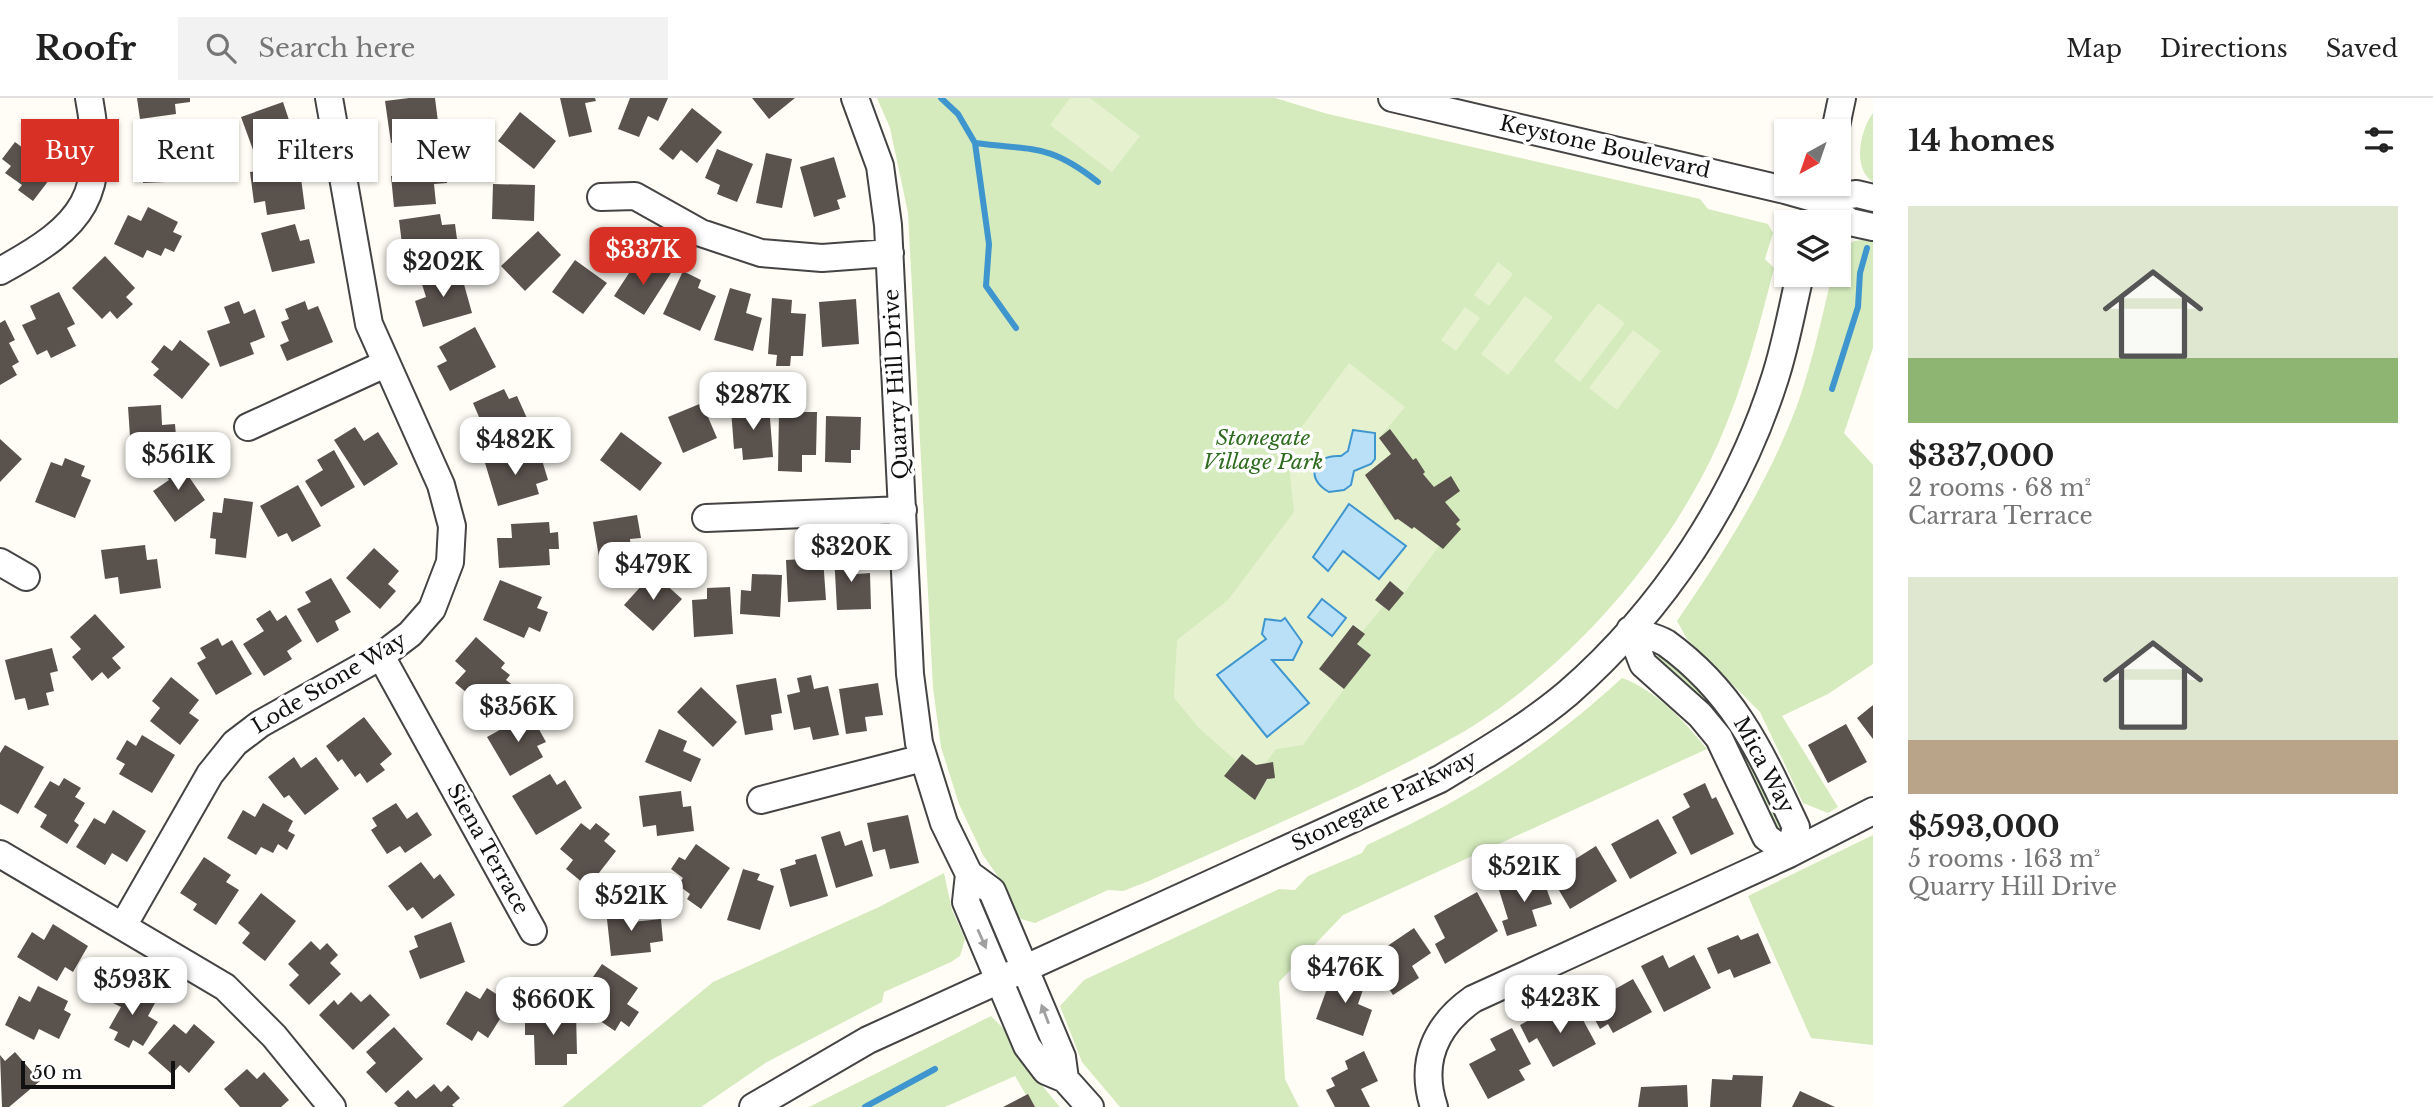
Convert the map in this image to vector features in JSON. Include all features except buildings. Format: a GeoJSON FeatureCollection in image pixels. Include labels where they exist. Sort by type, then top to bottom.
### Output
{"type":"FeatureCollection","features":[{"type":"Feature","properties":{"kind":"street"},"geometry":{"type":"LineString","coordinates":[[0,271],[46,244],[80,210],[90,190],[96,158],[89,98]]}},
{"type":"Feature","properties":{"kind":"street","name":"Lode Stone Way"},"geometry":{"type":"LineString","coordinates":[[123,926],[210,774],[235,743],[260,724],[381,656],[410,634],[432,609],[446,577],[452,545],[449,508],[385,364],[364,303],[329,98]]}},
{"type":"Feature","properties":{"kind":"street","name":"Quarry Hill Drive"},"geometry":{"type":"LineString","coordinates":[[855,98],[880,166],[890,253],[910,674],[913,709],[923,758],[944,823],[969,874],[992,891],[1026,967],[1062,1057],[1065,1079]]}},
{"type":"Feature","properties":{"kind":"street","name":"Keystone Boulevard"},"geometry":{"type":"LineString","coordinates":[[1392,98],[1817,202]]}},
{"type":"Feature","properties":{"kind":"street"},"geometry":{"type":"LineString","coordinates":[[1838,119],[1842,98]]}},
{"type":"Feature","properties":{"kind":"street"},"geometry":{"type":"LineString","coordinates":[[1817,202],[1857,194],[1873,198]]}},
{"type":"Feature","properties":{"kind":"street"},"geometry":{"type":"LineString","coordinates":[[601,197],[635,197],[701,233],[761,253],[822,257],[890,253]]}},
{"type":"Feature","properties":{"kind":"street"},"geometry":{"type":"LineString","coordinates":[[1817,202],[1850,222],[1873,227]]}},
{"type":"Feature","properties":{"kind":"street","name":"Stonegate Parkway"},"geometry":{"type":"LineString","coordinates":[[753,1107],[868,1040],[1440,779],[1534,719],[1602,661],[1630,630],[1689,556],[1726,496],[1750,445],[1776,376],[1797,287]]}},
{"type":"Feature","properties":{"kind":"street"},"geometry":{"type":"LineString","coordinates":[[248,427],[385,364]]}},
{"type":"Feature","properties":{"kind":"street"},"geometry":{"type":"LineString","coordinates":[[706,518],[903,510]]}},
{"type":"Feature","properties":{"kind":"street"},"geometry":{"type":"LineString","coordinates":[[0,562],[26,577]]}},
{"type":"Feature","properties":{"kind":"street","name":"Mica Way"},"geometry":{"type":"LineString","coordinates":[[1630,630],[1643,664],[1700,715],[1719,738],[1766,837],[1788,854]]}},
{"type":"Feature","properties":{"kind":"street","name":"Siena Terrace"},"geometry":{"type":"LineString","coordinates":[[381,656],[533,931]]}},
{"type":"Feature","properties":{"kind":"street"},"geometry":{"type":"LineString","coordinates":[[761,800],[923,758]]}},
{"type":"Feature","properties":{"kind":"street"},"geometry":{"type":"LineString","coordinates":[[1434,1107],[1429,1072],[1433,1044],[1446,1023],[1461,1008],[1499,985],[1788,854],[1873,811]]}},
{"type":"Feature","properties":{"kind":"street"},"geometry":{"type":"LineString","coordinates":[[4,866],[123,926],[235,995],[274,1036],[332,1107]]}},
{"type":"Feature","properties":{"kind":"street","name":"Quarry Hill Drive"},"geometry":{"type":"LineString","coordinates":[[969,874],[966,902],[1027,1046],[1046,1071],[1065,1079],[1090,1107]]}},
{"type":"Feature","properties":{"kind":"green space","name":"Stonegate Village Park"},"geometry":{"type":"Polygon","coordinates":[[[877,98],[1275,98],[1328,114],[1700,199],[1708,209],[1768,224],[1773,233],[1765,259],[1774,268],[1743,379],[1718,444],[1697,487],[1671,529],[1608,610],[1535,680],[1456,736],[1381,776],[1149,881],[1123,891],[1108,890],[1035,923],[1018,918],[1006,888],[983,855],[959,804],[941,747],[933,688],[908,213],[890,128],[877,98]]]}},
{"type":"Feature","properties":{"kind":"green space"},"geometry":{"type":"Polygon","coordinates":[[[1070,98],[1090,98],[1140,136],[1112,172],[1050,125],[1070,98]]]}},
{"type":"Feature","properties":{"kind":"green space"},"geometry":{"type":"Polygon","coordinates":[[[1873,113],[1873,182],[1862,168],[1860,149],[1868,120],[1873,113]]]}},
{"type":"Feature","properties":{"kind":"green space"},"geometry":{"type":"Polygon","coordinates":[[[1873,242],[1873,348],[1844,433],[1873,465],[1873,664],[1828,694],[1782,716],[1838,807],[1828,813],[1803,803],[1760,712],[1687,639],[1677,621],[1729,541],[1774,458],[1804,385],[1829,287],[1851,287],[1851,243],[1873,242]]]}},
{"type":"Feature","properties":{"kind":"green space"},"geometry":{"type":"Polygon","coordinates":[[[1498,262],[1513,274],[1489,306],[1474,295],[1498,262]]]}},
{"type":"Feature","properties":{"kind":"green space"},"geometry":{"type":"Polygon","coordinates":[[[1525,296],[1553,317],[1508,375],[1481,354],[1525,296]]]}},
{"type":"Feature","properties":{"kind":"green space"},"geometry":{"type":"Polygon","coordinates":[[[1598,303],[1625,323],[1580,382],[1554,361],[1598,303]]]}},
{"type":"Feature","properties":{"kind":"green space"},"geometry":{"type":"Polygon","coordinates":[[[1465,307],[1480,318],[1456,351],[1441,340],[1465,307]]]}},
{"type":"Feature","properties":{"kind":"green space"},"geometry":{"type":"Polygon","coordinates":[[[1633,330],[1661,351],[1617,410],[1589,388],[1633,330]]]}},
{"type":"Feature","properties":{"kind":"green space"},"geometry":{"type":"Polygon","coordinates":[[[1349,363],[1405,407],[1379,438],[1391,454],[1382,505],[1395,520],[1398,519],[1412,529],[1414,527],[1439,546],[1404,593],[1389,582],[1375,600],[1383,607],[1362,632],[1353,626],[1319,668],[1344,689],[1303,745],[1276,749],[1265,764],[1256,765],[1242,754],[1236,761],[1199,728],[1174,698],[1177,640],[1228,600],[1294,512],[1287,447],[1349,363]]]}},
{"type":"Feature","properties":{"kind":"green space"},"geometry":{"type":"Polygon","coordinates":[[[1657,654],[1662,654],[1724,713],[1784,827],[1780,831],[1656,659],[1657,654]]]}},
{"type":"Feature","properties":{"kind":"green space"},"geometry":{"type":"Polygon","coordinates":[[[1622,678],[1647,690],[1658,699],[1679,717],[1707,749],[1343,915],[1279,982],[1285,1079],[1299,1107],[1120,1107],[1082,1062],[1060,1006],[1084,980],[1279,889],[1295,890],[1308,876],[1362,853],[1367,845],[1438,810],[1502,772],[1562,729],[1622,678]]]}},
{"type":"Feature","properties":{"kind":"green space"},"geometry":{"type":"Polygon","coordinates":[[[1873,835],[1873,1045],[1811,1038],[1748,896],[1873,835]]]}},
{"type":"Feature","properties":{"kind":"green space"},"geometry":{"type":"Polygon","coordinates":[[[944,873],[952,910],[965,939],[960,956],[951,962],[884,992],[882,1002],[767,1062],[701,1107],[562,1107],[713,982],[879,907],[944,873]]]}},
{"type":"Feature","properties":{"kind":"green space"},"geometry":{"type":"Polygon","coordinates":[[[991,1016],[1008,1033],[1025,1065],[1060,1107],[1033,1107],[1015,1076],[945,1107],[809,1107],[991,1016]]]}},
{"type":"Feature","properties":{"kind":"water"},"geometry":{"type":"Polygon","coordinates":[[[1353,430],[1375,433],[1375,459],[1371,464],[1354,471],[1351,485],[1344,490],[1329,492],[1316,480],[1315,468],[1324,459],[1341,456],[1348,451],[1353,430]]]}},
{"type":"Feature","properties":{"kind":"water"},"geometry":{"type":"Polygon","coordinates":[[[1349,504],[1406,546],[1379,579],[1343,551],[1328,571],[1313,557],[1349,504]]]}},
{"type":"Feature","properties":{"kind":"water"},"geometry":{"type":"Polygon","coordinates":[[[1322,599],[1346,618],[1332,636],[1308,617],[1322,599]]]}},
{"type":"Feature","properties":{"kind":"water"},"geometry":{"type":"Polygon","coordinates":[[[1285,618],[1302,642],[1293,660],[1272,660],[1309,703],[1267,737],[1217,675],[1266,639],[1262,634],[1265,619],[1281,621],[1285,618]]]}},
{"type":"Feature","properties":{"kind":"waterway"},"geometry":{"type":"LineString","coordinates":[[941,98],[958,114],[975,143],[989,244],[986,286],[1016,328]]}},
{"type":"Feature","properties":{"kind":"waterway"},"geometry":{"type":"LineString","coordinates":[[975,143],[1053,155],[1081,169],[1098,182]]}},
{"type":"Feature","properties":{"kind":"waterway"},"geometry":{"type":"LineString","coordinates":[[1832,389],[1858,307],[1860,273],[1867,248]]}},
{"type":"Feature","properties":{"kind":"waterway"},"geometry":{"type":"LineString","coordinates":[[865,1107],[935,1069]]}}]}
